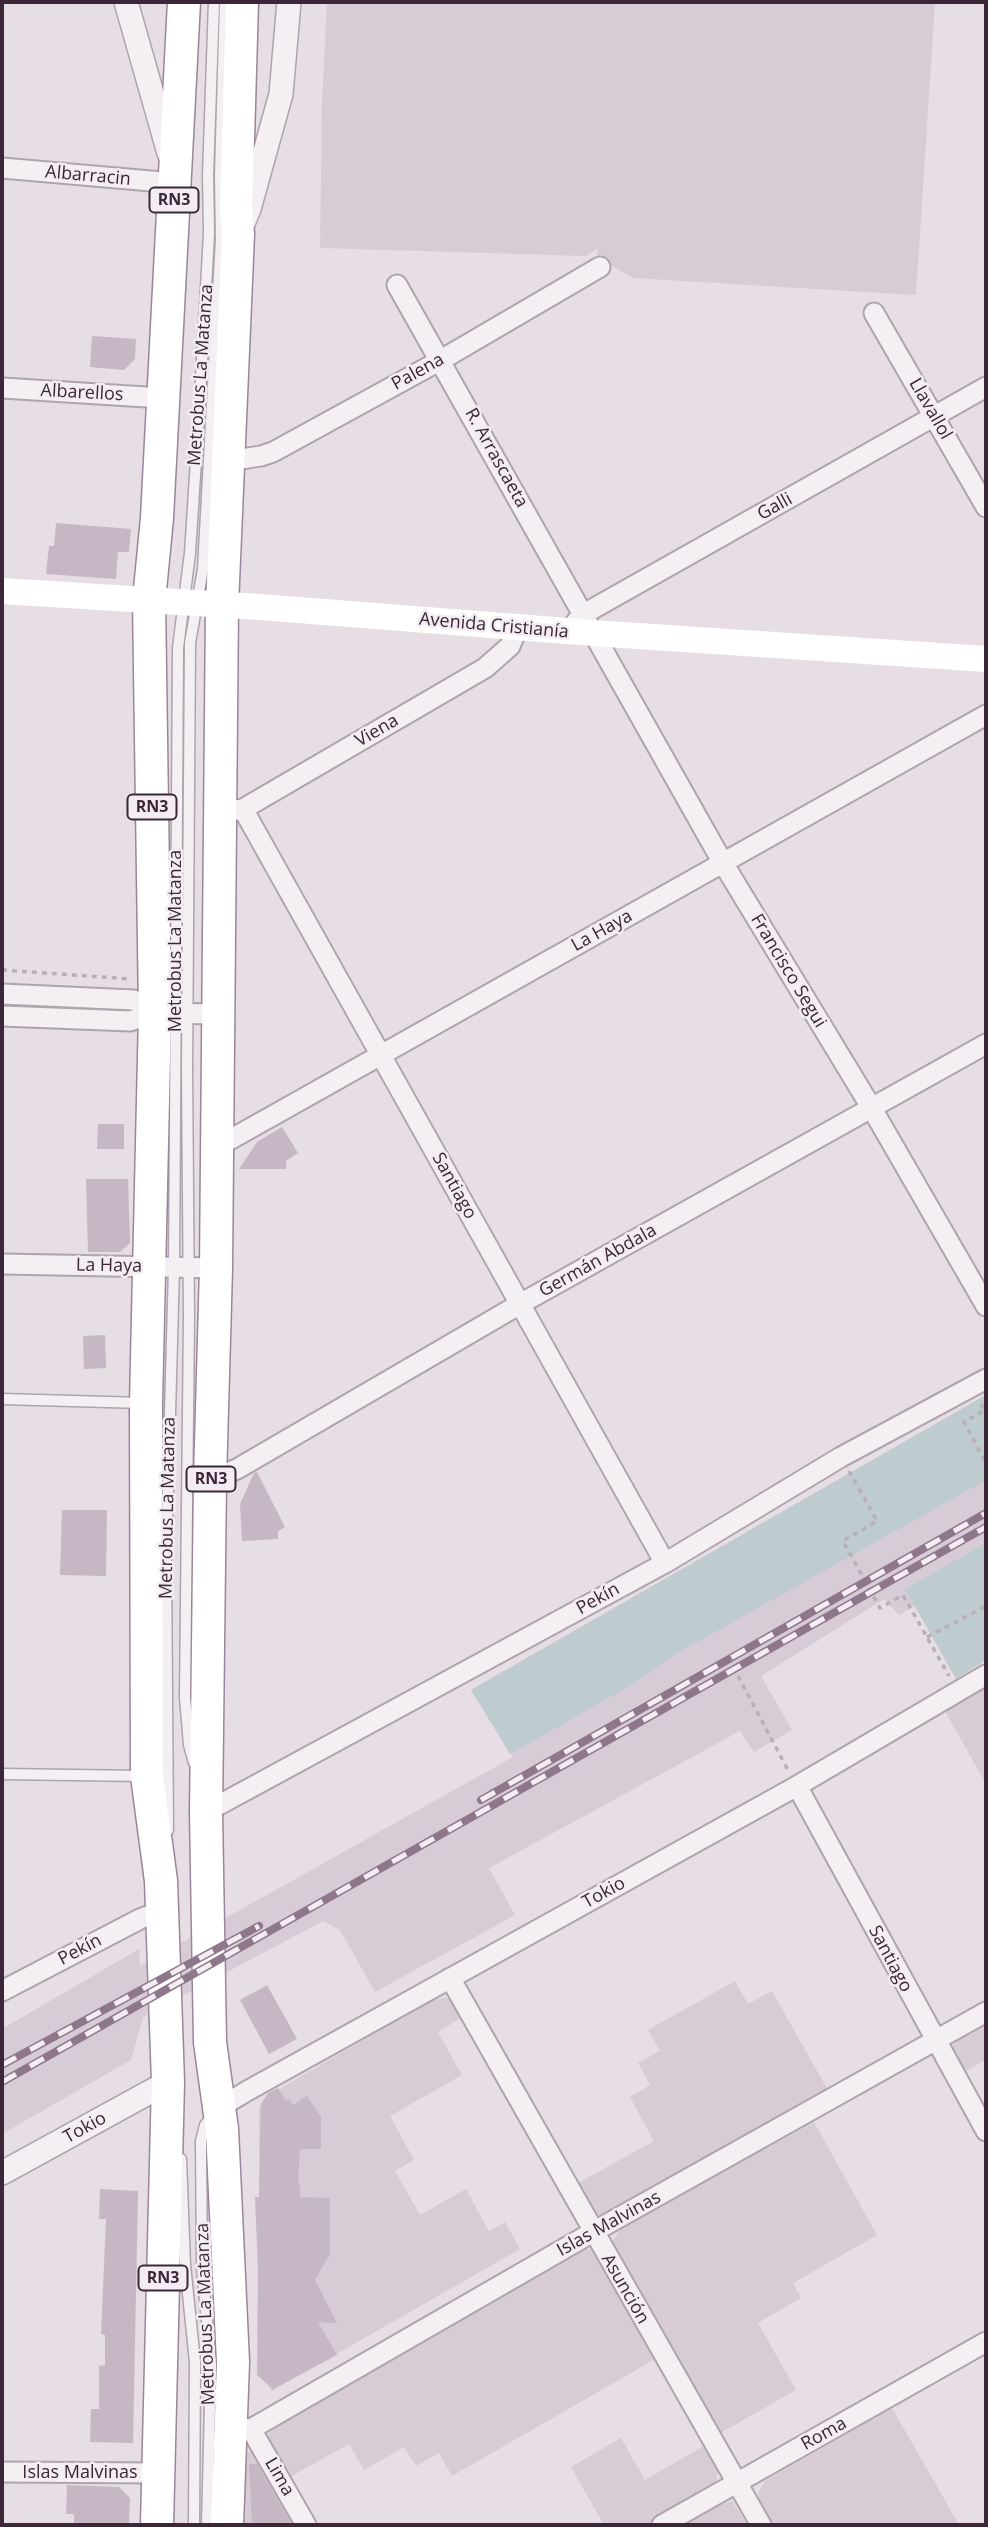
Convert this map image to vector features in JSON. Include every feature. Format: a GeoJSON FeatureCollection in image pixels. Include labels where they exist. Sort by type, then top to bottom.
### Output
{"type":"FeatureCollection","features":[{"type":"Feature","properties":{"kind":"highway","name":"RN3"},"geometry":{"type":"LineString","coordinates":[[157,2525],[167,2082],[166,1990],[160,1896],[147,1776],[146,1403],[218,1147],[184,1014],[154,980],[149,600],[157,518],[184,2]]}},
{"type":"Feature","properties":{"kind":"highway","name":"RN3"},"geometry":{"type":"LineString","coordinates":[[228,2525],[241,2428],[233,2362],[224,2152],[210,2042],[206,1812],[211,1480],[182,1268],[184,1014],[231,811],[202,604],[228,461],[238,234],[236,208],[242,2]]}},
{"type":"Feature","properties":{"kind":"main road","name":"Avenida Cristianía"},"geometry":{"type":"LineString","coordinates":[[2,592],[518,627],[581,627],[986,659]]}},
{"type":"Feature","properties":{"kind":"street"},"geometry":{"type":"LineString","coordinates":[[126,2],[168,145],[173,183]]}},
{"type":"Feature","properties":{"kind":"street"},"geometry":{"type":"LineString","coordinates":[[238,234],[249,209],[281,94],[289,2]]}},
{"type":"Feature","properties":{"kind":"street","name":"Albarracin"},"geometry":{"type":"LineString","coordinates":[[2,168],[173,183]]}},
{"type":"Feature","properties":{"kind":"street","name":"Palena"},"geometry":{"type":"LineString","coordinates":[[228,461],[273,452],[442,360],[600,267]]}},
{"type":"Feature","properties":{"kind":"street","name":"R. Arrascaeta"},"geometry":{"type":"LineString","coordinates":[[397,285],[442,360],[581,627]]}},
{"type":"Feature","properties":{"kind":"street","name":"Llavallol"},"geometry":{"type":"LineString","coordinates":[[874,313],[986,507]]}},
{"type":"Feature","properties":{"kind":"street","name":"Galli"},"geometry":{"type":"LineString","coordinates":[[581,627],[986,387]]}},
{"type":"Feature","properties":{"kind":"street","name":"Albarellos"},"geometry":{"type":"LineString","coordinates":[[2,388],[162,398]]}},
{"type":"Feature","properties":{"kind":"street","name":"Viena"},"geometry":{"type":"LineString","coordinates":[[231,811],[485,668],[510,646],[518,627]]}},
{"type":"Feature","properties":{"kind":"street","name":"Francisco Segui"},"geometry":{"type":"LineString","coordinates":[[581,627],[872,1107],[986,1306]]}},
{"type":"Feature","properties":{"kind":"street","name":"La Haya"},"geometry":{"type":"LineString","coordinates":[[218,1147],[986,715]]}},
{"type":"Feature","properties":{"kind":"street","name":"Santiago"},"geometry":{"type":"LineString","coordinates":[[231,811],[380,1054],[665,1563]]}},
{"type":"Feature","properties":{"kind":"street"},"geometry":{"type":"LineString","coordinates":[[2,994],[134,1000],[184,1014]]}},
{"type":"Feature","properties":{"kind":"street"},"geometry":{"type":"LineString","coordinates":[[2,1016],[130,1021],[184,1014]]}},
{"type":"Feature","properties":{"kind":"street","name":"Germán Abdala"},"geometry":{"type":"LineString","coordinates":[[211,1480],[237,1469],[520,1304],[986,1044]]}},
{"type":"Feature","properties":{"kind":"street","name":"La Haya"},"geometry":{"type":"LineString","coordinates":[[2,1264],[182,1268]]}},
{"type":"Feature","properties":{"kind":"street","name":"Pekín"},"geometry":{"type":"LineString","coordinates":[[206,1812],[665,1563],[841,1457],[986,1379]]}},
{"type":"Feature","properties":{"kind":"street","name":"Tokio"},"geometry":{"type":"LineString","coordinates":[[219,2109],[797,1786],[986,1675]]}},
{"type":"Feature","properties":{"kind":"street","name":"Santiago"},"geometry":{"type":"LineString","coordinates":[[797,1786],[986,2131]]}},
{"type":"Feature","properties":{"kind":"street","name":"Pekín"},"geometry":{"type":"LineString","coordinates":[[2,1991],[140,1919],[160,1896]]}},
{"type":"Feature","properties":{"kind":"street","name":"Asunción"},"geometry":{"type":"LineString","coordinates":[[450,1978],[761,2525]]}},
{"type":"Feature","properties":{"kind":"street","name":"Islas Malvinas"},"geometry":{"type":"LineString","coordinates":[[241,2428],[986,2012]]}},
{"type":"Feature","properties":{"kind":"street","name":"Tokio"},"geometry":{"type":"LineString","coordinates":[[2,2174],[167,2082]]}},
{"type":"Feature","properties":{"kind":"street","name":"Roma"},"geometry":{"type":"LineString","coordinates":[[662,2525],[986,2342]]}},
{"type":"Feature","properties":{"kind":"street","name":"Lima"},"geometry":{"type":"LineString","coordinates":[[241,2428],[306,2525]]}},
{"type":"Feature","properties":{"kind":"street","name":"Islas Malvinas"},"geometry":{"type":"LineString","coordinates":[[2,2472],[158,2473]]}},
{"type":"Feature","properties":{"kind":"lane","name":"Metrobus La Matanza"},"geometry":{"type":"LineString","coordinates":[[202,604],[200,414],[209,233],[208,175],[214,2]]}},
{"type":"Feature","properties":{"kind":"lane","name":"Metrobus La Matanza"},"geometry":{"type":"LineString","coordinates":[[184,1014],[178,648],[202,604],[222,239],[220,176],[225,2]]}},
{"type":"Feature","properties":{"kind":"lane","name":"Metrobus La Matanza"},"geometry":{"type":"LineString","coordinates":[[182,1268],[185,1696],[190,1745],[206,1812]]}},
{"type":"Feature","properties":{"kind":"lane","name":"Metrobus La Matanza"},"geometry":{"type":"LineString","coordinates":[[160,1896],[169,1827],[166,1559],[182,1268]]}},
{"type":"Feature","properties":{"kind":"lane"},"geometry":{"type":"LineString","coordinates":[[2,1399],[146,1403]]}},
{"type":"Feature","properties":{"kind":"lane"},"geometry":{"type":"LineString","coordinates":[[2,1774],[147,1776]]}},
{"type":"Feature","properties":{"kind":"lane"},"geometry":{"type":"LineString","coordinates":[[167,2082],[178,2135]]}},
{"type":"Feature","properties":{"kind":"lane","name":"Metrobus La Matanza"},"geometry":{"type":"LineString","coordinates":[[207,2525],[211,2365],[202,2268],[201,2141],[205,2125],[219,2109]]}},
{"type":"Feature","properties":{"kind":"lane","name":"Metrobus La Matanza"},"geometry":{"type":"LineString","coordinates":[[181,2148],[185,2265],[195,2362],[194,2525]]}},
{"type":"Feature","properties":{"kind":"path"},"geometry":{"type":"LineString","coordinates":[[2,971],[154,980]]}},
{"type":"Feature","properties":{"kind":"path"},"geometry":{"type":"LineString","coordinates":[[985,1410],[964,1422],[986,1463]]}},
{"type":"Feature","properties":{"kind":"path"},"geometry":{"type":"LineString","coordinates":[[841,1457],[877,1521],[843,1541],[880,1608],[903,1595],[958,1691]]}},
{"type":"Feature","properties":{"kind":"path"},"geometry":{"type":"LineString","coordinates":[[927,1637],[986,1606]]}},
{"type":"Feature","properties":{"kind":"path"},"geometry":{"type":"LineString","coordinates":[[738,1676],[797,1786]]}},
{"type":"Feature","properties":{"kind":"shaded area"},"geometry":{"type":"Polygon","coordinates":[[[327,2],[935,2],[916,295],[633,278],[597,257],[598,248],[586,256],[320,248],[327,2]]]}},
{"type":"Feature","properties":{"kind":"shaded area"},"geometry":{"type":"Polygon","coordinates":[[[986,1395],[986,1565],[899,1615],[884,1599],[761,1676],[792,1730],[754,1752],[740,1731],[489,1868],[515,1915],[375,1992],[340,1930],[323,1921],[143,2017],[131,2060],[2,2134],[2,2029],[139,1949],[140,1966],[513,1757],[471,1690],[986,1395]]]}},
{"type":"Feature","properties":{"kind":"shaded area"},"geometry":{"type":"Polygon","coordinates":[[[986,1395],[986,1480],[674,1655],[633,1684],[510,1754],[471,1690],[986,1395]]]}},
{"type":"Feature","properties":{"kind":"shaded area"},"geometry":{"type":"Polygon","coordinates":[[[986,1543],[986,1660],[956,1679],[905,1589],[986,1543]]]}},
{"type":"Feature","properties":{"kind":"shaded area"},"geometry":{"type":"Polygon","coordinates":[[[986,1688],[986,1784],[945,1711],[986,1688]]]}},
{"type":"Feature","properties":{"kind":"shaded area"},"geometry":{"type":"Polygon","coordinates":[[[735,1981],[748,2004],[772,1991],[829,2092],[604,2216],[595,2213],[578,2183],[654,2141],[630,2097],[650,2085],[638,2063],[660,2051],[648,2030],[735,1981]]]}},
{"type":"Feature","properties":{"kind":"shaded area"},"geometry":{"type":"Polygon","coordinates":[[[451,1998],[464,2016],[438,2032],[462,2075],[390,2116],[414,2160],[395,2171],[420,2215],[466,2189],[489,2231],[505,2222],[520,2249],[272,2391],[259,2373],[259,2108],[276,2091],[430,2001],[451,1998]]]}},
{"type":"Feature","properties":{"kind":"shaded area"},"geometry":{"type":"Polygon","coordinates":[[[986,2022],[986,2060],[962,2073],[952,2055],[952,2046],[960,2037],[986,2022]]]}},
{"type":"Feature","properties":{"kind":"shaded area"},"geometry":{"type":"Polygon","coordinates":[[[814,2122],[877,2235],[793,2283],[801,2298],[758,2323],[796,2390],[717,2435],[613,2247],[613,2240],[622,2227],[814,2122]]]}},
{"type":"Feature","properties":{"kind":"shaded area"},"geometry":{"type":"Polygon","coordinates":[[[590,2249],[600,2257],[657,2358],[452,2476],[439,2453],[416,2466],[404,2447],[364,2470],[349,2444],[290,2477],[269,2440],[269,2428],[578,2250],[590,2249]]]}},
{"type":"Feature","properties":{"kind":"shaded area"},"geometry":{"type":"Polygon","coordinates":[[[892,2408],[958,2523],[771,2525],[758,2502],[759,2491],[765,2481],[892,2408]]]}},
{"type":"Feature","properties":{"kind":"shaded area"},"geometry":{"type":"Polygon","coordinates":[[[621,2438],[645,2480],[704,2446],[718,2472],[716,2481],[712,2488],[646,2525],[604,2525],[571,2467],[621,2438]]]}},
{"type":"Feature","properties":{"kind":"shaded area"},"geometry":{"type":"Polygon","coordinates":[[[256,2451],[299,2525],[239,2525],[244,2454],[256,2451]]]}},
{"type":"Feature","properties":{"kind":"shaded area"},"geometry":{"type":"Polygon","coordinates":[[[732,2501],[748,2525],[684,2525],[725,2503],[732,2501]]]}},
{"type":"Feature","properties":{"kind":"building"},"geometry":{"type":"Polygon","coordinates":[[[92,336],[136,339],[135,359],[124,370],[90,367],[92,336]]]}},
{"type":"Feature","properties":{"kind":"building"},"geometry":{"type":"Polygon","coordinates":[[[56,523],[131,529],[129,552],[118,552],[116,579],[46,574],[49,546],[54,546],[56,523]]]}},
{"type":"Feature","properties":{"kind":"building"},"geometry":{"type":"Polygon","coordinates":[[[98,1124],[124,1124],[124,1149],[97,1149],[98,1124]]]}},
{"type":"Feature","properties":{"kind":"building"},"geometry":{"type":"Polygon","coordinates":[[[282,1127],[298,1153],[286,1161],[286,1169],[239,1169],[257,1142],[282,1127]]]}},
{"type":"Feature","properties":{"kind":"building"},"geometry":{"type":"Polygon","coordinates":[[[86,1179],[128,1179],[130,1243],[120,1252],[88,1252],[86,1179]]]}},
{"type":"Feature","properties":{"kind":"building"},"geometry":{"type":"Polygon","coordinates":[[[105,1335],[106,1368],[84,1369],[83,1336],[105,1335]]]}},
{"type":"Feature","properties":{"kind":"building"},"geometry":{"type":"Polygon","coordinates":[[[257,1472],[285,1527],[278,1531],[278,1539],[242,1541],[240,1504],[254,1473],[257,1472]]]}},
{"type":"Feature","properties":{"kind":"building"},"geometry":{"type":"Polygon","coordinates":[[[62,1510],[107,1510],[106,1576],[60,1575],[62,1510]]]}},
{"type":"Feature","properties":{"kind":"building"},"geometry":{"type":"Polygon","coordinates":[[[267,1985],[297,2039],[269,2054],[240,2000],[267,1985]]]}},
{"type":"Feature","properties":{"kind":"building"},"geometry":{"type":"Polygon","coordinates":[[[278,2088],[286,2101],[289,2099],[293,2105],[307,2096],[321,2117],[321,2149],[300,2149],[298,2184],[300,2197],[330,2198],[330,2254],[315,2280],[337,2323],[318,2322],[337,2355],[273,2389],[257,2375],[258,2271],[255,2197],[259,2197],[261,2104],[268,2093],[278,2088]]]}},
{"type":"Feature","properties":{"kind":"building"},"geometry":{"type":"Polygon","coordinates":[[[100,2189],[138,2191],[133,2443],[90,2442],[91,2409],[99,2409],[99,2366],[105,2365],[105,2335],[101,2334],[106,2219],[99,2219],[100,2189]]]}},
{"type":"Feature","properties":{"kind":"building"},"geometry":{"type":"Polygon","coordinates":[[[249,2464],[257,2464],[292,2525],[252,2525],[249,2464]]]}},
{"type":"Feature","properties":{"kind":"building"},"geometry":{"type":"Polygon","coordinates":[[[67,2485],[119,2487],[130,2498],[129,2525],[74,2525],[74,2514],[66,2514],[67,2485]]]}},
{"type":"Feature","properties":{"kind":"railway"},"geometry":{"type":"LineString","coordinates":[[481,1800],[986,1513]]}},
{"type":"Feature","properties":{"kind":"railway"},"geometry":{"type":"LineString","coordinates":[[2,2082],[986,1527]]}},
{"type":"Feature","properties":{"kind":"railway"},"geometry":{"type":"LineString","coordinates":[[2,2065],[259,1926]]}}]}
